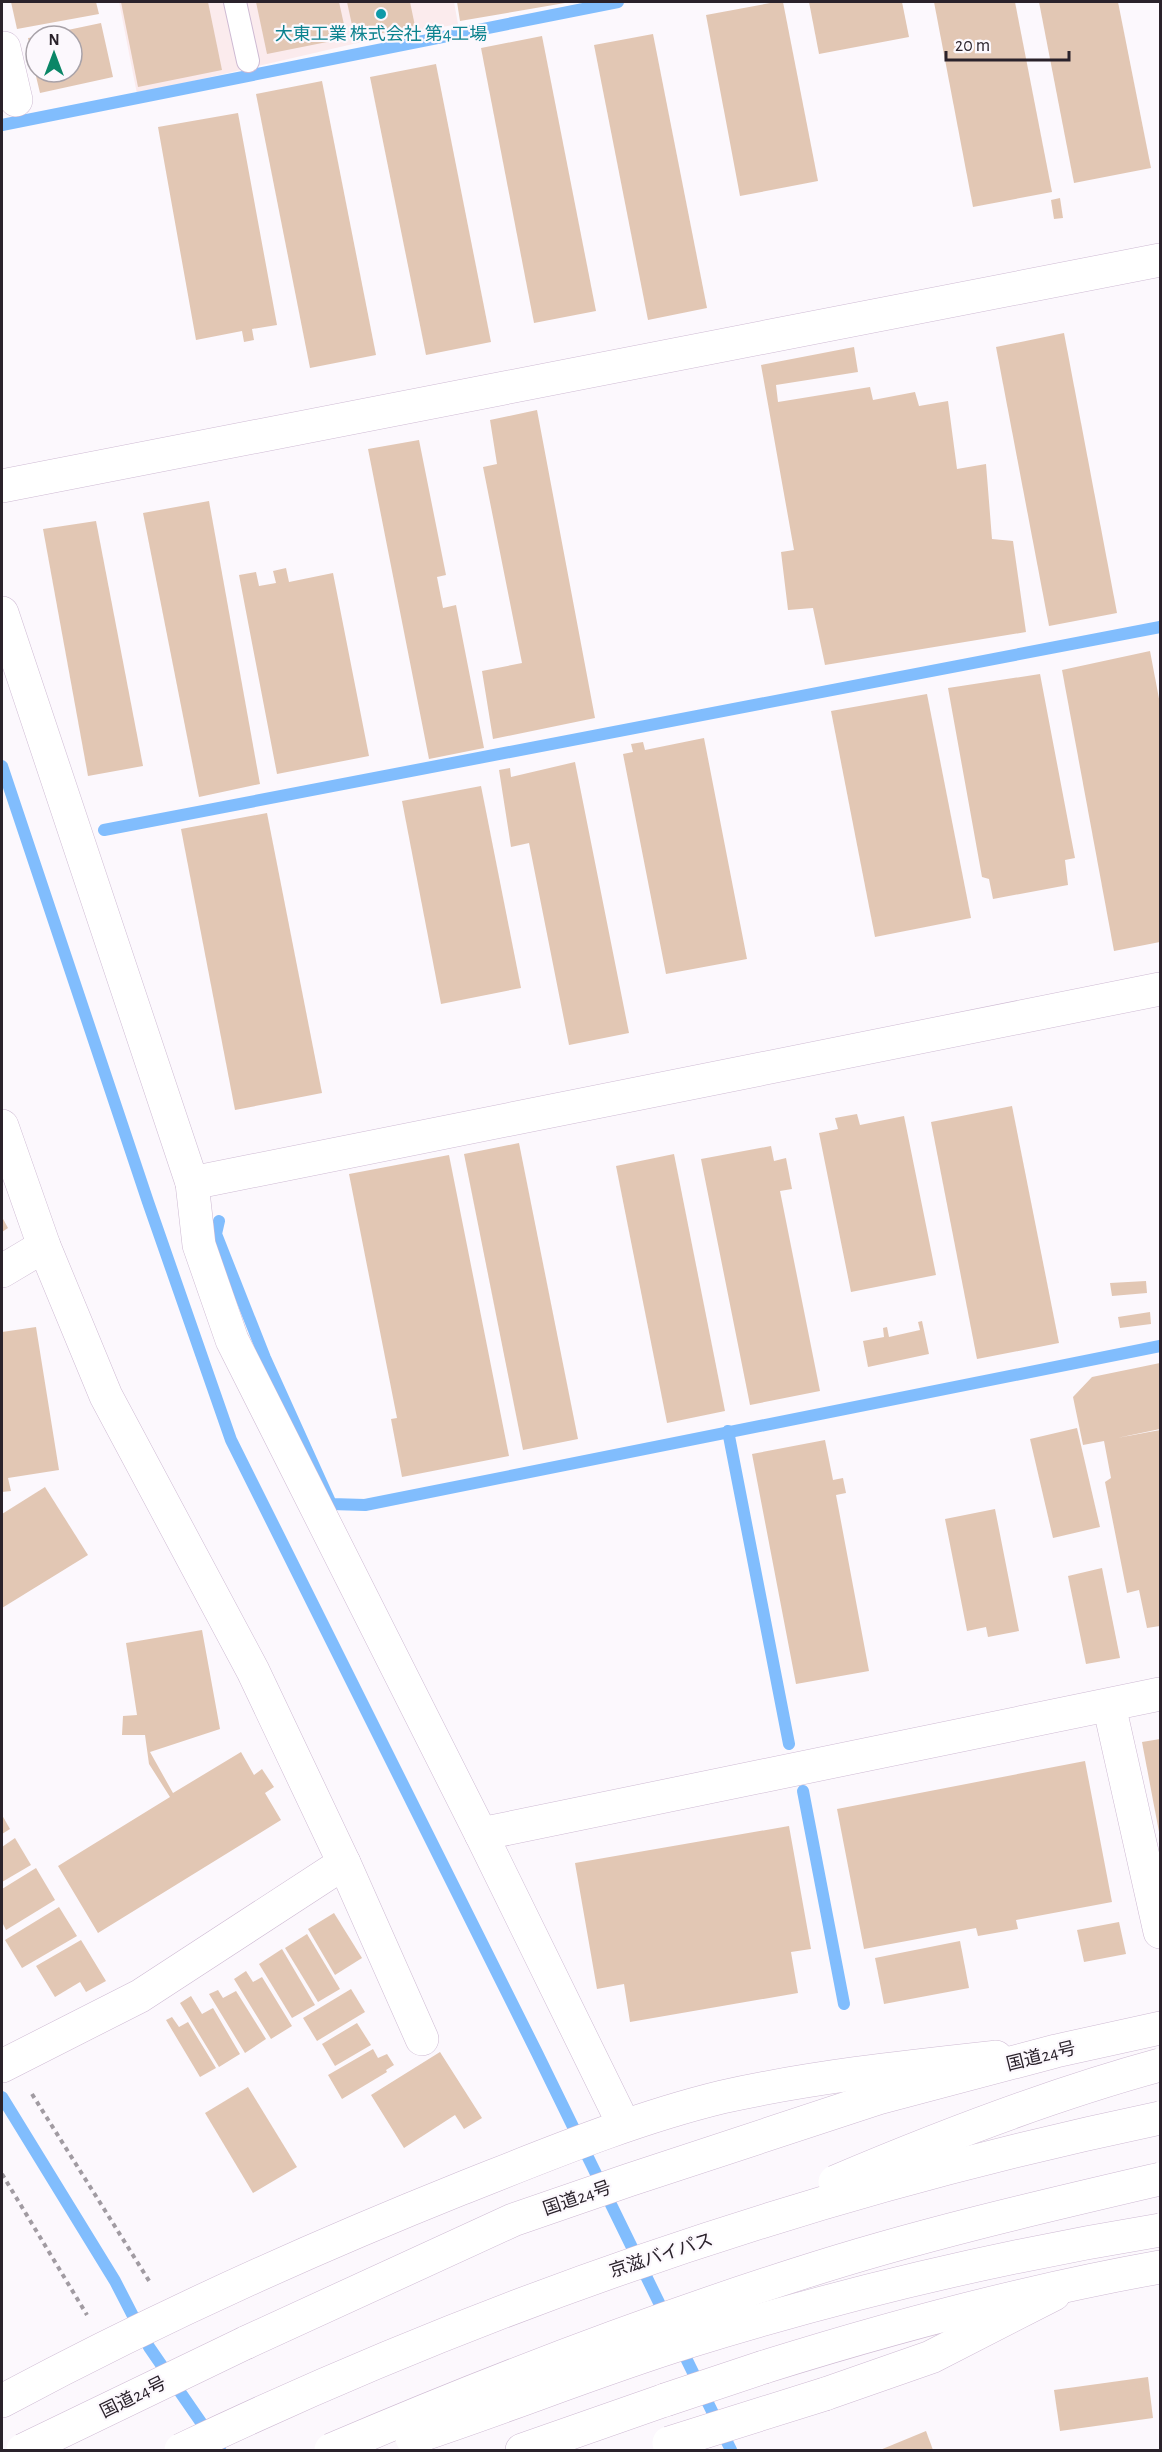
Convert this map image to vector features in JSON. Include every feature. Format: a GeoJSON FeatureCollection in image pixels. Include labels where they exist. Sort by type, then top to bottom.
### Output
{"type":"FeatureCollection","features":[{"type":"Feature","properties":{"kind":"main road"},"geometry":{"type":"LineString","coordinates":[[2,48],[4,48],[16,100]]}},
{"type":"Feature","properties":{"kind":"main road"},"geometry":{"type":"LineString","coordinates":[[2,486],[1161,260]]}},
{"type":"Feature","properties":{"kind":"main road"},"geometry":{"type":"LineString","coordinates":[[2,613],[192,1183],[199,1245],[232,1340],[481,1834],[613,2124]]}},
{"type":"Feature","properties":{"kind":"main road"},"geometry":{"type":"LineString","coordinates":[[192,1183],[1161,989]]}},
{"type":"Feature","properties":{"kind":"main road"},"geometry":{"type":"LineString","coordinates":[[2,1126],[44,1246],[106,1396],[253,1671],[344,1863],[422,2039]]}},
{"type":"Feature","properties":{"kind":"main road"},"geometry":{"type":"LineString","coordinates":[[2,1272],[44,1246]]}},
{"type":"Feature","properties":{"kind":"main road"},"geometry":{"type":"LineString","coordinates":[[481,1834],[1161,1694]]}},
{"type":"Feature","properties":{"kind":"main road"},"geometry":{"type":"LineString","coordinates":[[1109,1705],[1161,1932]]}},
{"type":"Feature","properties":{"kind":"main road"},"geometry":{"type":"LineString","coordinates":[[7,2064],[140,1996],[344,1863]]}},
{"type":"Feature","properties":{"kind":"main road","name":"国道24号"},"geometry":{"type":"LineString","coordinates":[[23,2451],[245,2343],[513,2220],[878,2098],[1056,2051],[1161,2028]]}},
{"type":"Feature","properties":{"kind":"main road"},"geometry":{"type":"LineString","coordinates":[[2,2401],[167,2315],[349,2234],[554,2152],[613,2124],[723,2097],[892,2068],[1056,2051]]}},
{"type":"Feature","properties":{"kind":"main road"},"geometry":{"type":"LineString","coordinates":[[667,2252],[840,2179],[1004,2116],[1104,2080],[1161,2065]]}},
{"type":"Feature","properties":{"kind":"main road","name":"京滋バイパス"},"geometry":{"type":"LineString","coordinates":[[181,2451],[272,2407],[416,2345],[667,2252],[967,2163],[1161,2118]]}},
{"type":"Feature","properties":{"kind":"main road"},"geometry":{"type":"LineString","coordinates":[[331,2451],[556,2358],[802,2272],[1002,2217],[1161,2179]]}},
{"type":"Feature","properties":{"kind":"main road"},"geometry":{"type":"LineString","coordinates":[[374,2451],[686,2343],[815,2304],[974,2267],[1161,2230]]}},
{"type":"Feature","properties":{"kind":"main road"},"geometry":{"type":"LineString","coordinates":[[522,2451],[665,2400],[896,2326],[1077,2282],[1161,2267]]}},
{"type":"Feature","properties":{"kind":"main road"},"geometry":{"type":"LineString","coordinates":[[659,2447],[825,2394],[931,2357],[1077,2282]]}},
{"type":"Feature","properties":{"kind":"lane"},"geometry":{"type":"LineString","coordinates":[[235,2],[248,61]]}},
{"type":"Feature","properties":{"kind":"path"},"geometry":{"type":"LineString","coordinates":[[7,2064],[167,2315]]}},
{"type":"Feature","properties":{"kind":"shaded area"},"geometry":{"type":"Polygon","coordinates":[[[119,2],[454,2],[458,24],[353,44],[137,94],[119,2]]]}},
{"type":"Feature","properties":{"kind":"building"},"geometry":{"type":"Polygon","coordinates":[[[11,2],[96,2],[99,14],[44,24],[24,24],[24,28],[17,29],[11,2]]]}},
{"type":"Feature","properties":{"kind":"building"},"geometry":{"type":"Polygon","coordinates":[[[121,2],[208,2],[222,70],[138,87],[121,2]]]}},
{"type":"Feature","properties":{"kind":"building"},"geometry":{"type":"Polygon","coordinates":[[[256,2],[339,2],[347,38],[267,54],[256,2]]]}},
{"type":"Feature","properties":{"kind":"building","name":"大東工業 株式会社 第4工場"},"geometry":{"type":"Polygon","coordinates":[[[347,2],[410,2],[415,26],[355,39],[347,2]]]}},
{"type":"Feature","properties":{"kind":"building"},"geometry":{"type":"Polygon","coordinates":[[[457,2],[565,2],[565,3],[460,21],[457,2]]]}},
{"type":"Feature","properties":{"kind":"building"},"geometry":{"type":"Polygon","coordinates":[[[783,2],[818,181],[740,196],[706,15],[783,2]]]}},
{"type":"Feature","properties":{"kind":"building"},"geometry":{"type":"Polygon","coordinates":[[[809,2],[902,2],[909,37],[819,54],[809,2]]]}},
{"type":"Feature","properties":{"kind":"building"},"geometry":{"type":"Polygon","coordinates":[[[934,2],[1015,2],[1052,192],[973,207],[934,2]]]}},
{"type":"Feature","properties":{"kind":"building"},"geometry":{"type":"Polygon","coordinates":[[[1039,2],[1118,2],[1151,168],[1074,183],[1039,2]]]}},
{"type":"Feature","properties":{"kind":"building"},"geometry":{"type":"Polygon","coordinates":[[[101,23],[113,77],[84,83],[84,27],[101,23]]]}},
{"type":"Feature","properties":{"kind":"building"},"geometry":{"type":"Polygon","coordinates":[[[653,34],[707,308],[648,320],[594,45],[653,34]]]}},
{"type":"Feature","properties":{"kind":"building"},"geometry":{"type":"Polygon","coordinates":[[[542,36],[596,311],[534,323],[481,48],[542,36]]]}},
{"type":"Feature","properties":{"kind":"building"},"geometry":{"type":"Polygon","coordinates":[[[436,64],[491,342],[426,355],[370,77],[436,64]]]}},
{"type":"Feature","properties":{"kind":"building"},"geometry":{"type":"Polygon","coordinates":[[[322,81],[376,355],[310,368],[256,94],[322,81]]]}},
{"type":"Feature","properties":{"kind":"building"},"geometry":{"type":"Polygon","coordinates":[[[38,84],[81,84],[40,93],[38,84]]]}},
{"type":"Feature","properties":{"kind":"building"},"geometry":{"type":"Polygon","coordinates":[[[238,113],[277,325],[252,329],[254,340],[244,342],[242,331],[196,340],[158,127],[238,113]]]}},
{"type":"Feature","properties":{"kind":"building"},"geometry":{"type":"Polygon","coordinates":[[[1060,198],[1063,218],[1054,219],[1051,200],[1060,198]]]}},
{"type":"Feature","properties":{"kind":"building"},"geometry":{"type":"Polygon","coordinates":[[[1064,333],[1117,613],[1049,626],[996,347],[1064,333]]]}},
{"type":"Feature","properties":{"kind":"building"},"geometry":{"type":"Polygon","coordinates":[[[854,347],[858,372],[776,385],[778,402],[870,387],[873,400],[915,392],[919,406],[948,401],[957,469],[986,464],[992,539],[1013,541],[1026,632],[825,665],[813,608],[788,610],[781,552],[794,550],[761,365],[854,347]]]}},
{"type":"Feature","properties":{"kind":"building"},"geometry":{"type":"Polygon","coordinates":[[[537,410],[595,718],[493,739],[482,671],[522,663],[483,467],[497,464],[490,420],[537,410]]]}},
{"type":"Feature","properties":{"kind":"building"},"geometry":{"type":"Polygon","coordinates":[[[419,440],[446,575],[437,577],[443,608],[456,605],[484,748],[429,759],[368,449],[419,440]]]}},
{"type":"Feature","properties":{"kind":"building"},"geometry":{"type":"Polygon","coordinates":[[[209,501],[260,784],[199,797],[143,513],[209,501]]]}},
{"type":"Feature","properties":{"kind":"building"},"geometry":{"type":"Polygon","coordinates":[[[96,521],[143,766],[88,776],[43,529],[96,521]]]}},
{"type":"Feature","properties":{"kind":"building"},"geometry":{"type":"Polygon","coordinates":[[[286,568],[289,582],[333,573],[369,756],[277,774],[239,575],[256,572],[259,586],[276,583],[273,571],[286,568]]]}},
{"type":"Feature","properties":{"kind":"building"},"geometry":{"type":"Polygon","coordinates":[[[1150,651],[1160,704],[1160,942],[1114,951],[1062,670],[1150,651]]]}},
{"type":"Feature","properties":{"kind":"building"},"geometry":{"type":"Polygon","coordinates":[[[1040,674],[1075,858],[1065,860],[1068,885],[993,899],[989,879],[982,877],[948,688],[1040,674]]]}},
{"type":"Feature","properties":{"kind":"building"},"geometry":{"type":"Polygon","coordinates":[[[927,694],[971,918],[875,937],[831,711],[927,694]]]}},
{"type":"Feature","properties":{"kind":"building"},"geometry":{"type":"Polygon","coordinates":[[[704,738],[747,959],[666,974],[623,754],[633,752],[631,744],[643,742],[645,750],[704,738]]]}},
{"type":"Feature","properties":{"kind":"building"},"geometry":{"type":"Polygon","coordinates":[[[575,762],[629,1033],[569,1045],[529,843],[511,847],[499,770],[510,768],[511,777],[575,762]]]}},
{"type":"Feature","properties":{"kind":"building"},"geometry":{"type":"Polygon","coordinates":[[[481,786],[521,988],[441,1004],[402,801],[481,786]]]}},
{"type":"Feature","properties":{"kind":"building"},"geometry":{"type":"Polygon","coordinates":[[[267,813],[322,1093],[235,1110],[181,829],[267,813]]]}},
{"type":"Feature","properties":{"kind":"building"},"geometry":{"type":"Polygon","coordinates":[[[1012,1106],[1059,1343],[977,1359],[931,1122],[1012,1106]]]}},
{"type":"Feature","properties":{"kind":"building"},"geometry":{"type":"Polygon","coordinates":[[[857,1114],[860,1125],[904,1116],[936,1275],[851,1292],[819,1133],[838,1129],[835,1118],[857,1114]]]}},
{"type":"Feature","properties":{"kind":"building"},"geometry":{"type":"Polygon","coordinates":[[[519,1143],[578,1439],[523,1450],[464,1154],[519,1143]]]}},
{"type":"Feature","properties":{"kind":"building"},"geometry":{"type":"Polygon","coordinates":[[[771,1146],[774,1161],[786,1158],[792,1189],[780,1191],[820,1391],[750,1405],[701,1159],[771,1146]]]}},
{"type":"Feature","properties":{"kind":"building"},"geometry":{"type":"Polygon","coordinates":[[[674,1154],[725,1411],[667,1423],[616,1166],[674,1154]]]}},
{"type":"Feature","properties":{"kind":"building"},"geometry":{"type":"Polygon","coordinates":[[[449,1155],[509,1456],[402,1477],[391,1419],[397,1418],[349,1174],[449,1155]]]}},
{"type":"Feature","properties":{"kind":"building"},"geometry":{"type":"Polygon","coordinates":[[[2,1217],[8,1228],[2,1232],[2,1217]]]}},
{"type":"Feature","properties":{"kind":"building"},"geometry":{"type":"Polygon","coordinates":[[[1146,1281],[1147,1293],[1112,1296],[1110,1283],[1146,1281]]]}},
{"type":"Feature","properties":{"kind":"building"},"geometry":{"type":"Polygon","coordinates":[[[1150,1312],[1151,1324],[1120,1328],[1118,1317],[1150,1312]]]}},
{"type":"Feature","properties":{"kind":"building"},"geometry":{"type":"Polygon","coordinates":[[[922,1321],[929,1354],[868,1367],[863,1341],[884,1337],[883,1328],[887,1327],[889,1337],[920,1330],[918,1322],[922,1321]]]}},
{"type":"Feature","properties":{"kind":"building"},"geometry":{"type":"Polygon","coordinates":[[[36,1327],[59,1470],[8,1478],[11,1491],[2,1492],[2,1332],[36,1327]]]}},
{"type":"Feature","properties":{"kind":"building"},"geometry":{"type":"Polygon","coordinates":[[[1160,1363],[1160,1429],[1117,1438],[1160,1430],[1160,1626],[1147,1628],[1139,1590],[1127,1593],[1105,1482],[1111,1478],[1104,1441],[1083,1445],[1073,1397],[1092,1377],[1160,1363]]]}},
{"type":"Feature","properties":{"kind":"building"},"geometry":{"type":"Polygon","coordinates":[[[1077,1428],[1100,1527],[1053,1538],[1030,1439],[1077,1428]]]}},
{"type":"Feature","properties":{"kind":"building"},"geometry":{"type":"Polygon","coordinates":[[[825,1440],[833,1480],[843,1478],[846,1493],[836,1495],[869,1671],[796,1684],[752,1454],[825,1440]]]}},
{"type":"Feature","properties":{"kind":"building"},"geometry":{"type":"Polygon","coordinates":[[[45,1487],[88,1555],[2,1608],[2,1514],[45,1487]]]}},
{"type":"Feature","properties":{"kind":"building"},"geometry":{"type":"Polygon","coordinates":[[[995,1509],[1019,1631],[988,1637],[986,1627],[967,1631],[945,1519],[995,1509]]]}},
{"type":"Feature","properties":{"kind":"building"},"geometry":{"type":"Polygon","coordinates":[[[1102,1568],[1120,1658],[1086,1664],[1068,1576],[1102,1568]]]}},
{"type":"Feature","properties":{"kind":"building"},"geometry":{"type":"Polygon","coordinates":[[[202,1630],[220,1729],[150,1752],[173,1793],[241,1752],[254,1775],[262,1769],[274,1787],[265,1793],[281,1820],[98,1933],[58,1866],[170,1797],[149,1764],[145,1735],[122,1735],[123,1716],[137,1715],[126,1643],[202,1630]]]}},
{"type":"Feature","properties":{"kind":"building"},"geometry":{"type":"Polygon","coordinates":[[[1160,1739],[1160,1832],[1159,1832],[1142,1742],[1160,1739]]]}},
{"type":"Feature","properties":{"kind":"building"},"geometry":{"type":"Polygon","coordinates":[[[1085,1761],[1112,1902],[1016,1920],[1018,1929],[978,1936],[976,1928],[864,1949],[837,1809],[1085,1761]]]}},
{"type":"Feature","properties":{"kind":"building"},"geometry":{"type":"Polygon","coordinates":[[[2,1815],[10,1829],[2,1834],[2,1815]]]}},
{"type":"Feature","properties":{"kind":"building"},"geometry":{"type":"Polygon","coordinates":[[[789,1826],[811,1949],[791,1952],[798,1993],[630,2022],[624,1984],[597,1989],[575,1863],[789,1826]]]}},
{"type":"Feature","properties":{"kind":"building"},"geometry":{"type":"Polygon","coordinates":[[[15,1838],[31,1865],[2,1882],[2,1847],[15,1838]]]}},
{"type":"Feature","properties":{"kind":"building"},"geometry":{"type":"Polygon","coordinates":[[[36,1868],[55,1900],[6,1930],[2,1922],[2,1889],[36,1868]]]}},
{"type":"Feature","properties":{"kind":"building"},"geometry":{"type":"Polygon","coordinates":[[[59,1907],[77,1936],[22,1968],[5,1940],[59,1907]]]}},
{"type":"Feature","properties":{"kind":"building"},"geometry":{"type":"Polygon","coordinates":[[[334,1913],[362,1958],[335,1975],[308,1929],[334,1913]]]}},
{"type":"Feature","properties":{"kind":"building"},"geometry":{"type":"Polygon","coordinates":[[[1119,1922],[1126,1954],[1084,1962],[1077,1930],[1119,1922]]]}},
{"type":"Feature","properties":{"kind":"building"},"geometry":{"type":"Polygon","coordinates":[[[307,1934],[340,1989],[318,2002],[285,1948],[307,1934]]]}},
{"type":"Feature","properties":{"kind":"building"},"geometry":{"type":"Polygon","coordinates":[[[81,1940],[106,1981],[86,1992],[80,1982],[55,1997],[36,1966],[81,1940]]]}},
{"type":"Feature","properties":{"kind":"building"},"geometry":{"type":"Polygon","coordinates":[[[960,1941],[969,1988],[884,2004],[875,1958],[960,1941]]]}},
{"type":"Feature","properties":{"kind":"building"},"geometry":{"type":"Polygon","coordinates":[[[282,1949],[315,2005],[292,2018],[259,1964],[282,1949]]]}},
{"type":"Feature","properties":{"kind":"building"},"geometry":{"type":"Polygon","coordinates":[[[246,1971],[253,1982],[262,1977],[292,2026],[271,2039],[234,1979],[246,1971]]]}},
{"type":"Feature","properties":{"kind":"building"},"geometry":{"type":"Polygon","coordinates":[[[351,1989],[365,2012],[317,2041],[303,2018],[351,1989]]]}},
{"type":"Feature","properties":{"kind":"building"},"geometry":{"type":"Polygon","coordinates":[[[218,1990],[223,1998],[236,1991],[266,2039],[245,2053],[209,1994],[218,1990]]]}},
{"type":"Feature","properties":{"kind":"building"},"geometry":{"type":"Polygon","coordinates":[[[191,1996],[202,2014],[213,2008],[240,2054],[219,2067],[180,2003],[191,1996]]]}},
{"type":"Feature","properties":{"kind":"building"},"geometry":{"type":"Polygon","coordinates":[[[172,2017],[179,2027],[188,2022],[216,2068],[200,2077],[166,2020],[172,2017]]]}},
{"type":"Feature","properties":{"kind":"building"},"geometry":{"type":"Polygon","coordinates":[[[357,2023],[371,2045],[335,2066],[322,2044],[357,2023]]]}},
{"type":"Feature","properties":{"kind":"building"},"geometry":{"type":"Polygon","coordinates":[[[373,2049],[378,2058],[387,2054],[394,2065],[386,2070],[387,2072],[342,2099],[328,2075],[373,2049]]]}},
{"type":"Feature","properties":{"kind":"building"},"geometry":{"type":"Polygon","coordinates":[[[440,2052],[482,2118],[464,2129],[455,2115],[404,2148],[371,2095],[440,2052]]]}},
{"type":"Feature","properties":{"kind":"building"},"geometry":{"type":"Polygon","coordinates":[[[248,2087],[297,2167],[253,2193],[205,2113],[248,2087]]]}},
{"type":"Feature","properties":{"kind":"building"},"geometry":{"type":"Polygon","coordinates":[[[1148,2377],[1153,2418],[1060,2431],[1054,2390],[1148,2377]]]}},
{"type":"Feature","properties":{"kind":"building"},"geometry":{"type":"Polygon","coordinates":[[[926,2431],[933,2450],[880,2450],[926,2431]]]}},
{"type":"Feature","properties":{"kind":"waterway"},"geometry":{"type":"LineString","coordinates":[[2,125],[618,2]]}},
{"type":"Feature","properties":{"kind":"waterway"},"geometry":{"type":"LineString","coordinates":[[104,830],[1160,627]]}},
{"type":"Feature","properties":{"kind":"waterway"},"geometry":{"type":"LineString","coordinates":[[2,766],[148,1202],[231,1440],[666,2317]]}},
{"type":"Feature","properties":{"kind":"waterway"},"geometry":{"type":"LineString","coordinates":[[219,1221],[216,1234],[265,1358],[331,1504],[365,1505],[1160,1346]]}},
{"type":"Feature","properties":{"kind":"waterway"},"geometry":{"type":"LineString","coordinates":[[728,1431],[789,1744]]}},
{"type":"Feature","properties":{"kind":"waterway"},"geometry":{"type":"LineString","coordinates":[[803,1791],[844,2004]]}},
{"type":"Feature","properties":{"kind":"waterway"},"geometry":{"type":"LineString","coordinates":[[2,2097],[115,2281],[149,2347],[220,2450]]}},
{"type":"Feature","properties":{"kind":"waterway"},"geometry":{"type":"LineString","coordinates":[[680,2346],[731,2450]]}},
{"type":"Feature","properties":{"kind":"place","name":"大東工業 株式会社 第4工場"},"geometry":{"type":"Point","coordinates":[381,14]}}]}
